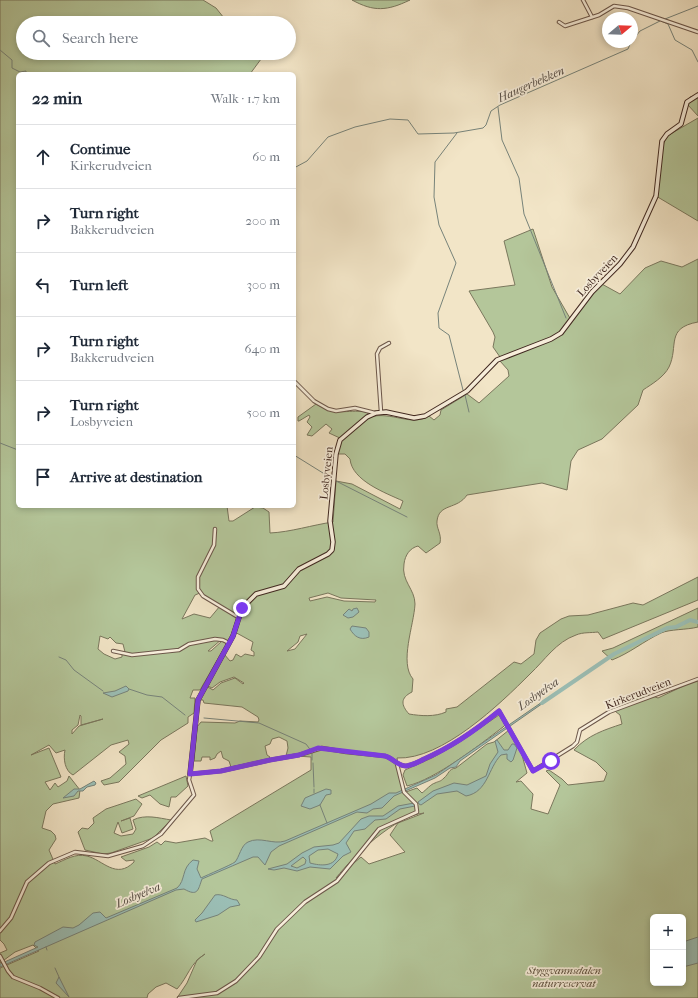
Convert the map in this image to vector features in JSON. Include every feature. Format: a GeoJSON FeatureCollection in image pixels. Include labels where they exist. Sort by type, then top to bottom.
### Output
{"type":"FeatureCollection","features":[{"type":"Feature","properties":{"kind":"main road","name":"Losbyveien"},"geometry":{"type":"LineString","coordinates":[[190,774],[198,700],[237,628],[238,617],[242,608],[252,597],[261,592],[282,587],[299,569],[328,554],[332,550],[333,542],[330,521],[338,442],[345,434],[367,417],[376,413],[381,412],[414,418],[425,416],[466,391],[497,360],[551,339],[561,333],[592,292],[620,264],[633,247],[656,196],[662,141],[667,134],[681,124],[686,102],[698,95]]}},
{"type":"Feature","properties":{"kind":"street"},"geometry":{"type":"LineString","coordinates":[[584,0],[592,17]]}},
{"type":"Feature","properties":{"kind":"street"},"geometry":{"type":"LineString","coordinates":[[559,22],[568,26],[603,13],[614,6],[624,6],[698,32]]}},
{"type":"Feature","properties":{"kind":"street"},"geometry":{"type":"LineString","coordinates":[[381,412],[377,354],[380,348],[388,344]]}},
{"type":"Feature","properties":{"kind":"street"},"geometry":{"type":"LineString","coordinates":[[296,383],[314,401],[328,410],[336,411],[355,408],[376,413]]}},
{"type":"Feature","properties":{"kind":"street"},"geometry":{"type":"LineString","coordinates":[[215,529],[214,545],[198,577],[198,589],[203,596],[238,617]]}},
{"type":"Feature","properties":{"kind":"street"},"geometry":{"type":"LineString","coordinates":[[113,650],[132,655],[179,650],[189,644],[214,639],[223,640],[229,643]]}},
{"type":"Feature","properties":{"kind":"street","name":"Kirkerudveien"},"geometry":{"type":"LineString","coordinates":[[397,764],[408,766],[448,747],[474,731],[499,711],[533,771],[573,746],[577,742],[580,730],[608,712],[698,679]]}},
{"type":"Feature","properties":{"kind":"street"},"geometry":{"type":"LineString","coordinates":[[0,931],[12,918],[27,882],[49,863],[75,852],[100,856],[113,856],[143,846],[155,840],[194,795],[189,780],[190,774],[221,771],[299,755],[322,748],[390,757],[397,764],[404,790],[416,804],[417,812],[379,829],[338,881],[327,889],[313,896],[277,929],[268,946],[246,971],[217,993],[179,998]]}},
{"type":"Feature","properties":{"kind":"street"},"geometry":{"type":"LineString","coordinates":[[0,956],[15,979],[40,988],[58,998]]}},
{"type":"Feature","properties":{"kind":"green space","name":"Styggvannsdalen naturreservat"},"geometry":{"type":"Polygon","coordinates":[[[0,0],[203,0],[216,8],[222,16],[16,16],[16,60],[260,60],[251,72],[16,72],[16,508],[227,508],[229,521],[233,521],[253,508],[263,508],[269,512],[270,533],[333,522],[336,481],[352,484],[400,509],[403,501],[379,490],[363,480],[352,467],[350,459],[345,454],[338,454],[339,444],[342,439],[329,433],[332,429],[326,424],[312,436],[307,435],[312,427],[307,422],[310,417],[309,415],[299,421],[298,417],[316,404],[330,410],[341,412],[367,412],[370,417],[386,416],[415,420],[429,416],[434,420],[440,415],[441,410],[467,394],[479,403],[509,376],[508,370],[500,361],[500,357],[493,347],[495,337],[493,332],[469,291],[515,285],[504,241],[533,229],[552,287],[571,320],[600,283],[620,294],[645,268],[661,261],[682,267],[698,259],[698,322],[688,325],[677,333],[672,359],[667,371],[654,383],[643,390],[638,405],[602,439],[578,450],[571,461],[567,490],[542,483],[467,495],[463,500],[441,511],[438,515],[437,524],[440,543],[426,553],[418,546],[408,552],[405,561],[404,575],[413,594],[415,604],[407,654],[409,672],[413,679],[412,692],[404,699],[404,708],[409,714],[423,716],[442,714],[446,712],[446,709],[457,707],[514,662],[521,664],[534,654],[536,640],[540,633],[561,619],[569,616],[588,615],[633,603],[643,605],[698,577],[698,600],[603,639],[598,632],[581,633],[569,638],[551,652],[503,700],[469,728],[433,750],[414,756],[397,758],[403,793],[417,788],[422,793],[443,779],[451,769],[456,768],[487,744],[494,742],[509,730],[520,748],[527,773],[516,782],[521,781],[533,794],[531,809],[548,814],[560,785],[546,771],[549,770],[568,785],[604,781],[607,773],[596,762],[574,750],[585,740],[622,724],[620,715],[611,708],[640,691],[658,698],[698,679],[698,998],[177,998],[187,983],[197,961],[177,989],[166,983],[156,987],[148,994],[147,998],[0,998],[0,968],[39,951],[33,945],[15,952],[0,963],[0,953],[7,950],[0,940],[0,0]],[[200,593],[195,595],[182,619],[194,614],[210,618],[220,606],[200,593]],[[328,593],[309,598],[310,601],[327,597],[344,601],[375,602],[376,600],[341,598],[328,593]],[[233,631],[228,641],[222,639],[208,651],[211,651],[222,641],[227,643],[200,690],[193,690],[190,698],[195,698],[194,713],[188,717],[188,723],[161,740],[119,782],[104,785],[101,781],[110,778],[126,764],[125,756],[119,752],[129,744],[128,740],[111,745],[73,775],[68,771],[65,764],[65,750],[56,753],[49,745],[31,755],[49,748],[61,777],[45,782],[50,790],[55,783],[58,787],[67,781],[69,776],[80,790],[79,798],[53,804],[46,811],[42,828],[51,831],[55,835],[56,839],[49,850],[55,864],[70,857],[83,855],[93,858],[115,869],[121,869],[127,867],[134,862],[134,860],[126,861],[121,857],[149,847],[157,842],[161,845],[165,841],[176,843],[205,838],[213,841],[210,831],[311,770],[311,757],[297,756],[297,754],[286,756],[288,748],[287,741],[279,737],[272,739],[270,744],[265,746],[267,755],[270,757],[268,759],[231,767],[229,761],[223,758],[221,751],[215,758],[210,760],[210,757],[202,757],[201,761],[194,761],[197,727],[201,722],[235,723],[240,721],[258,722],[259,720],[258,717],[242,707],[204,703],[203,700],[200,700],[206,686],[213,690],[221,683],[235,678],[243,684],[244,683],[234,677],[220,682],[212,688],[208,686],[224,654],[230,661],[233,660],[236,654],[241,657],[245,654],[254,656],[254,652],[251,650],[253,642],[233,631]],[[307,634],[300,636],[298,642],[287,651],[295,649],[307,634]],[[100,636],[98,649],[104,654],[115,659],[122,657],[122,654],[125,652],[123,644],[116,643],[110,637],[108,639],[100,636]],[[80,715],[78,725],[72,730],[72,734],[79,726],[103,719],[81,725],[80,715]],[[424,813],[401,821],[388,829],[364,848],[336,878],[361,857],[369,864],[405,852],[390,835],[398,823],[424,813]]]}},
{"type":"Feature","properties":{"kind":"green space"},"geometry":{"type":"Polygon","coordinates":[[[352,0],[410,0],[402,4],[381,9],[367,7],[352,0]]]}},
{"type":"Feature","properties":{"kind":"green space"},"geometry":{"type":"Polygon","coordinates":[[[698,95],[698,116],[688,105],[690,97],[698,95]]]}},
{"type":"Feature","properties":{"kind":"green space"},"geometry":{"type":"Polygon","coordinates":[[[698,118],[698,221],[656,196],[663,145],[667,136],[698,118]]]}},
{"type":"Feature","properties":{"kind":"green space"},"geometry":{"type":"Polygon","coordinates":[[[698,608],[698,627],[661,633],[612,660],[602,651],[613,648],[698,608]]]}},
{"type":"Feature","properties":{"kind":"green space"},"geometry":{"type":"Polygon","coordinates":[[[499,715],[505,725],[503,727],[444,769],[407,786],[403,775],[405,770],[432,758],[458,743],[499,715]]]}},
{"type":"Feature","properties":{"kind":"green space"},"geometry":{"type":"Polygon","coordinates":[[[186,776],[188,786],[176,797],[171,797],[169,807],[160,804],[150,795],[142,798],[138,796],[186,776]]]}},
{"type":"Feature","properties":{"kind":"green space"},"geometry":{"type":"Polygon","coordinates":[[[136,799],[142,804],[134,816],[121,821],[130,818],[133,829],[122,833],[118,822],[114,833],[121,836],[133,834],[136,829],[133,820],[142,817],[171,820],[153,838],[111,853],[103,854],[85,850],[78,832],[82,828],[88,829],[94,823],[93,818],[106,809],[136,799]]]}},
{"type":"Feature","properties":{"kind":"water"},"geometry":{"type":"Polygon","coordinates":[[[357,608],[359,612],[353,617],[348,618],[343,615],[349,609],[352,611],[353,609],[357,608]]]}},
{"type":"Feature","properties":{"kind":"water"},"geometry":{"type":"Polygon","coordinates":[[[352,626],[366,628],[369,632],[369,637],[360,638],[353,634],[350,629],[352,626]]]}},
{"type":"Feature","properties":{"kind":"water"},"geometry":{"type":"Polygon","coordinates":[[[126,686],[129,689],[128,691],[112,697],[103,693],[115,691],[126,686]]]}},
{"type":"Feature","properties":{"kind":"water"},"geometry":{"type":"Polygon","coordinates":[[[545,700],[546,701],[460,761],[456,767],[450,768],[435,778],[394,796],[382,808],[373,809],[367,813],[357,812],[279,846],[271,852],[265,865],[258,857],[253,857],[202,879],[197,891],[195,892],[184,889],[176,890],[0,967],[0,964],[38,947],[34,945],[35,942],[63,927],[73,928],[79,925],[93,913],[100,912],[106,918],[177,888],[182,882],[189,863],[193,860],[199,861],[197,869],[201,878],[235,862],[248,842],[253,840],[276,842],[285,841],[371,804],[389,793],[396,793],[436,775],[545,700]]]}},
{"type":"Feature","properties":{"kind":"water"},"geometry":{"type":"Polygon","coordinates":[[[497,740],[504,750],[508,750],[512,744],[514,744],[517,748],[513,760],[511,762],[507,759],[507,754],[501,755],[479,790],[466,796],[457,791],[437,794],[421,805],[419,804],[418,802],[433,791],[454,783],[467,785],[486,776],[490,764],[498,752],[495,741],[497,740]]]}},
{"type":"Feature","properties":{"kind":"water"},"geometry":{"type":"Polygon","coordinates":[[[94,781],[96,783],[95,785],[87,787],[83,791],[78,791],[74,796],[63,798],[74,789],[80,789],[94,781]]]}},
{"type":"Feature","properties":{"kind":"water"},"geometry":{"type":"Polygon","coordinates":[[[326,789],[331,790],[331,794],[326,795],[320,805],[310,809],[301,806],[305,798],[326,789]]]}},
{"type":"Feature","properties":{"kind":"water"},"geometry":{"type":"Polygon","coordinates":[[[414,803],[415,806],[400,809],[386,819],[375,820],[365,829],[354,831],[346,843],[351,852],[343,856],[330,869],[310,867],[297,871],[284,868],[274,870],[268,869],[287,864],[302,853],[314,847],[339,843],[361,819],[369,816],[383,816],[398,806],[414,803]],[[328,849],[318,850],[309,856],[310,863],[323,865],[334,861],[338,854],[328,849]],[[303,857],[291,866],[297,868],[305,864],[306,860],[303,857]]]}},
{"type":"Feature","properties":{"kind":"water"},"geometry":{"type":"Polygon","coordinates":[[[215,895],[221,895],[237,900],[240,905],[230,907],[218,915],[196,922],[195,920],[215,895]]]}},
{"type":"Feature","properties":{"kind":"water"},"geometry":{"type":"Polygon","coordinates":[[[698,937],[698,963],[686,966],[686,950],[686,941],[698,937]]]}},
{"type":"Feature","properties":{"kind":"water"},"geometry":{"type":"Polygon","coordinates":[[[59,977],[69,997],[56,983],[59,977]]]}},
{"type":"Feature","properties":{"kind":"waterway"},"geometry":{"type":"LineString","coordinates":[[665,19],[698,6]]}},
{"type":"Feature","properties":{"kind":"waterway","name":"Haugerbekken"},"geometry":{"type":"LineString","coordinates":[[638,34],[660,21]]}},
{"type":"Feature","properties":{"kind":"waterway"},"geometry":{"type":"LineString","coordinates":[[661,21],[668,24],[675,40],[692,50],[698,62]]}},
{"type":"Feature","properties":{"kind":"waterway","name":"Haugerbekken"},"geometry":{"type":"LineString","coordinates":[[296,167],[307,161],[328,137],[355,127],[390,119],[408,120],[418,134],[454,133],[483,128],[486,125],[491,111],[500,105],[628,48]]}},
{"type":"Feature","properties":{"kind":"waterway"},"geometry":{"type":"LineString","coordinates":[[0,50],[12,60],[12,68],[20,72]]}},
{"type":"Feature","properties":{"kind":"waterway"},"geometry":{"type":"LineString","coordinates":[[20,72],[26,72]]}},
{"type":"Feature","properties":{"kind":"waterway"},"geometry":{"type":"LineString","coordinates":[[498,107],[502,140],[519,178],[524,214],[566,318]]}},
{"type":"Feature","properties":{"kind":"waterway"},"geometry":{"type":"LineString","coordinates":[[457,133],[435,162],[434,197],[439,225],[456,263],[438,313],[439,328],[449,335],[463,390]]}},
{"type":"Feature","properties":{"kind":"waterway"},"geometry":{"type":"LineString","coordinates":[[465,395],[469,412]]}},
{"type":"Feature","properties":{"kind":"waterway"},"geometry":{"type":"LineString","coordinates":[[0,443],[16,449]]}},
{"type":"Feature","properties":{"kind":"waterway","name":"Haugerbekken"},"geometry":{"type":"LineString","coordinates":[[296,456],[331,478]]}},
{"type":"Feature","properties":{"kind":"waterway","name":"Haugerbekken"},"geometry":{"type":"LineString","coordinates":[[336,481],[407,517]]}},
{"type":"Feature","properties":{"kind":"waterway","name":"Losbyelva"},"geometry":{"type":"LineString","coordinates":[[542,703],[614,654],[667,628],[676,627],[690,620],[698,622]]}},
{"type":"Feature","properties":{"kind":"waterway"},"geometry":{"type":"LineString","coordinates":[[59,657],[66,660],[74,670],[103,691]]}},
{"type":"Feature","properties":{"kind":"waterway"},"geometry":{"type":"LineString","coordinates":[[129,689],[147,695],[162,697],[185,715]]}},
{"type":"Feature","properties":{"kind":"waterway"},"geometry":{"type":"LineString","coordinates":[[204,718],[259,723],[306,744],[312,752],[312,760]]}},
{"type":"Feature","properties":{"kind":"waterway"},"geometry":{"type":"LineString","coordinates":[[313,763],[314,787]]}},
{"type":"Feature","properties":{"kind":"waterway"},"geometry":{"type":"LineString","coordinates":[[320,805],[327,823]]}},
{"type":"Feature","properties":{"kind":"waterway"},"geometry":{"type":"LineString","coordinates":[[55,968],[59,977]]}},
{"type":"Feature","properties":{"kind":"route"},"geometry":{"type":"LineString","coordinates":[[242,608],[238,617],[237,628],[202,690],[198,700],[190,774],[221,771],[299,755],[318,748],[390,757],[397,764],[408,766],[448,747],[474,731],[499,711],[513,733],[533,771],[551,761]]}}]}
